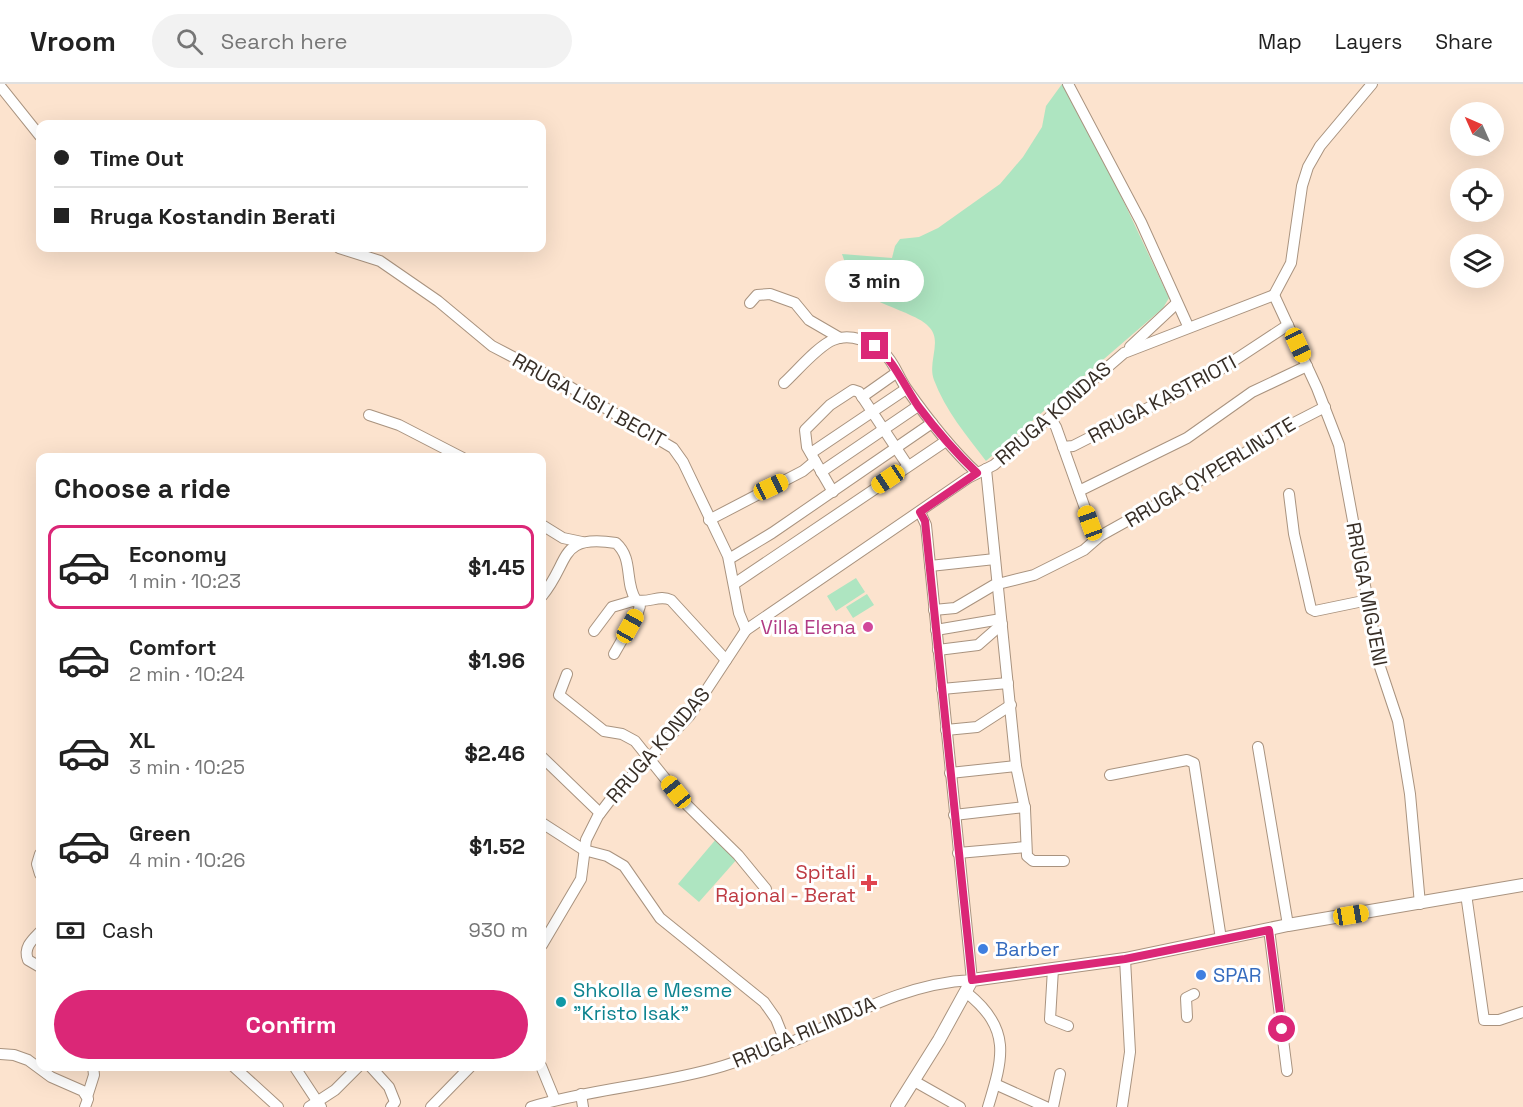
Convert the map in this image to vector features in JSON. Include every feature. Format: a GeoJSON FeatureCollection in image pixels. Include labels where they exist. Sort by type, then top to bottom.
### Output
{"type":"FeatureCollection","features":[{"type":"Feature","properties":{"kind":"main road"},"geometry":{"type":"LineString","coordinates":[[897,1107],[972,980],[1125,959],[1288,925],[1523,885]]}},
{"type":"Feature","properties":{"kind":"street"},"geometry":{"type":"LineString","coordinates":[[1068,84],[1141,222],[1188,326]]}},
{"type":"Feature","properties":{"kind":"street"},"geometry":{"type":"LineString","coordinates":[[1274,294],[1291,264],[1302,186],[1308,167],[1320,146],[1372,84]]}},
{"type":"Feature","properties":{"kind":"street"},"geometry":{"type":"LineString","coordinates":[[0,86],[36,131]]}},
{"type":"Feature","properties":{"kind":"street","name":"RRUGA LISI I BECIT"},"geometry":{"type":"LineString","coordinates":[[352,252],[380,261],[438,301],[492,346],[556,379],[669,444],[683,462],[729,560],[739,613],[746,630]]}},
{"type":"Feature","properties":{"kind":"street","name":"RRUGA MIGJENI"},"geometry":{"type":"LineString","coordinates":[[1274,294],[1325,407],[1342,457],[1380,667],[1398,721],[1409,787],[1420,904]]}},
{"type":"Feature","properties":{"kind":"street","name":"RRUGA KONDAS"},"geometry":{"type":"LineString","coordinates":[[546,930],[580,879],[588,834],[600,813],[647,759],[690,715],[746,630],[981,471],[994,465],[1124,353],[1274,294]]}},
{"type":"Feature","properties":{"kind":"street"},"geometry":{"type":"LineString","coordinates":[[750,303],[757,295],[781,297],[795,303],[809,320],[840,338]]}},
{"type":"Feature","properties":{"kind":"street"},"geometry":{"type":"LineString","coordinates":[[1124,353],[1177,303]]}},
{"type":"Feature","properties":{"kind":"street","name":"RRUGA KASTRIOTI"},"geometry":{"type":"LineString","coordinates":[[1064,447],[1073,446],[1195,385],[1288,325]]}},
{"type":"Feature","properties":{"kind":"street"},"geometry":{"type":"LineString","coordinates":[[784,383],[829,342],[840,338],[857,338],[875,346],[892,362],[906,389],[946,441],[981,471],[997,584],[1016,766],[1025,807],[1026,847],[1029,859],[1064,861]]}},
{"type":"Feature","properties":{"kind":"street"},"geometry":{"type":"LineString","coordinates":[[1079,491],[1187,438],[1252,392],[1307,366]]}},
{"type":"Feature","properties":{"kind":"street"},"geometry":{"type":"LineString","coordinates":[[862,397],[896,373]]}},
{"type":"Feature","properties":{"kind":"street"},"geometry":{"type":"LineString","coordinates":[[709,520],[790,478],[813,457],[906,389]]}},
{"type":"Feature","properties":{"kind":"street"},"geometry":{"type":"LineString","coordinates":[[833,492],[813,457],[804,435],[808,425],[830,405],[853,390],[862,397],[908,466]]}},
{"type":"Feature","properties":{"kind":"street"},"geometry":{"type":"LineString","coordinates":[[821,472],[918,406]]}},
{"type":"Feature","properties":{"kind":"street","name":"RRUGA QYPERLINJTE"},"geometry":{"type":"LineString","coordinates":[[934,610],[955,608],[997,584],[1034,575],[1084,550],[1096,539],[1206,477],[1290,425],[1325,407]]}},
{"type":"Feature","properties":{"kind":"street"},"geometry":{"type":"LineString","coordinates":[[369,415],[399,425],[453,453]]}},
{"type":"Feature","properties":{"kind":"street"},"geometry":{"type":"LineString","coordinates":[[1050,417],[1064,447],[1096,539]]}},
{"type":"Feature","properties":{"kind":"street"},"geometry":{"type":"LineString","coordinates":[[729,560],[833,492],[932,423]]}},
{"type":"Feature","properties":{"kind":"street"},"geometry":{"type":"LineString","coordinates":[[734,584],[946,441]]}},
{"type":"Feature","properties":{"kind":"street"},"geometry":{"type":"LineString","coordinates":[[1289,494],[1294,534],[1311,609],[1315,611],[1368,600]]}},
{"type":"Feature","properties":{"kind":"street"},"geometry":{"type":"LineString","coordinates":[[920,512],[925,521],[972,980]]}},
{"type":"Feature","properties":{"kind":"street"},"geometry":{"type":"LineString","coordinates":[[546,527],[563,537],[582,542],[613,542],[619,545],[628,561],[632,593],[640,606],[614,654]]}},
{"type":"Feature","properties":{"kind":"street"},"geometry":{"type":"LineString","coordinates":[[546,591],[568,550],[582,542]]}},
{"type":"Feature","properties":{"kind":"street"},"geometry":{"type":"LineString","coordinates":[[930,566],[994,559]]}},
{"type":"Feature","properties":{"kind":"street"},"geometry":{"type":"LineString","coordinates":[[594,631],[612,607],[636,600],[643,602],[661,597],[671,600],[726,660]]}},
{"type":"Feature","properties":{"kind":"street"},"geometry":{"type":"LineString","coordinates":[[936,630],[1001,621]]}},
{"type":"Feature","properties":{"kind":"street"},"geometry":{"type":"LineString","coordinates":[[938,650],[978,645],[1001,621]]}},
{"type":"Feature","properties":{"kind":"street"},"geometry":{"type":"LineString","coordinates":[[567,674],[559,695],[604,731],[622,734],[635,741],[647,759],[766,889]]}},
{"type":"Feature","properties":{"kind":"street"},"geometry":{"type":"LineString","coordinates":[[942,690],[1008,683]]}},
{"type":"Feature","properties":{"kind":"street"},"geometry":{"type":"LineString","coordinates":[[946,730],[977,727],[1011,705]]}},
{"type":"Feature","properties":{"kind":"street"},"geometry":{"type":"LineString","coordinates":[[1258,747],[1288,925]]}},
{"type":"Feature","properties":{"kind":"street"},"geometry":{"type":"LineString","coordinates":[[1110,775],[1187,760],[1194,764],[1221,939]]}},
{"type":"Feature","properties":{"kind":"street"},"geometry":{"type":"LineString","coordinates":[[546,761],[600,813]]}},
{"type":"Feature","properties":{"kind":"street"},"geometry":{"type":"LineString","coordinates":[[950,773],[1016,766]]}},
{"type":"Feature","properties":{"kind":"street"},"geometry":{"type":"LineString","coordinates":[[954,815],[1025,807]]}},
{"type":"Feature","properties":{"kind":"street"},"geometry":{"type":"LineString","coordinates":[[546,826],[584,850],[607,856],[624,866],[660,918],[764,1002],[776,1019],[786,1044]]}},
{"type":"Feature","properties":{"kind":"street"},"geometry":{"type":"LineString","coordinates":[[958,853],[1026,847]]}},
{"type":"Feature","properties":{"kind":"street"},"geometry":{"type":"LineString","coordinates":[[1466,894],[1484,1020],[1499,1020],[1523,1012]]}},
{"type":"Feature","properties":{"kind":"street"},"geometry":{"type":"LineString","coordinates":[[1269,930],[1287,1071]]}},
{"type":"Feature","properties":{"kind":"street"},"geometry":{"type":"LineString","coordinates":[[36,936],[26,953],[28,960],[36,965]]}},
{"type":"Feature","properties":{"kind":"street"},"geometry":{"type":"LineString","coordinates":[[1122,1107],[1130,1052],[1125,959]]}},
{"type":"Feature","properties":{"kind":"street"},"geometry":{"type":"LineString","coordinates":[[1053,969],[1050,1019],[1068,1026]]}},
{"type":"Feature","properties":{"kind":"street","name":"RRUGA RILINDJA"},"geometry":{"type":"LineString","coordinates":[[531,1107],[555,1100],[670,1080],[786,1044],[898,994],[936,984],[972,980]]}},
{"type":"Feature","properties":{"kind":"street"},"geometry":{"type":"LineString","coordinates":[[966,993],[985,1010],[1000,1034],[1001,1057],[988,1107]]}},
{"type":"Feature","properties":{"kind":"street"},"geometry":{"type":"LineString","coordinates":[[1187,1017],[1186,998],[1194,994]]}},
{"type":"Feature","properties":{"kind":"street"},"geometry":{"type":"LineString","coordinates":[[0,1054],[14,1055],[36,1066]]}},
{"type":"Feature","properties":{"kind":"street"},"geometry":{"type":"LineString","coordinates":[[43,1071],[83,1091],[86,1102]]}},
{"type":"Feature","properties":{"kind":"street"},"geometry":{"type":"LineString","coordinates":[[86,1102],[94,1071]]}},
{"type":"Feature","properties":{"kind":"street"},"geometry":{"type":"LineString","coordinates":[[238,1071],[278,1107]]}},
{"type":"Feature","properties":{"kind":"street"},"geometry":{"type":"LineString","coordinates":[[297,1071],[316,1106],[353,1071]]}},
{"type":"Feature","properties":{"kind":"street"},"geometry":{"type":"LineString","coordinates":[[374,1071],[394,1095],[395,1102],[391,1107]]}},
{"type":"Feature","properties":{"kind":"street"},"geometry":{"type":"LineString","coordinates":[[431,1107],[466,1071]]}},
{"type":"Feature","properties":{"kind":"street"},"geometry":{"type":"LineString","coordinates":[[543,1071],[555,1100]]}},
{"type":"Feature","properties":{"kind":"street"},"geometry":{"type":"LineString","coordinates":[[1053,1107],[1060,1074]]}},
{"type":"Feature","properties":{"kind":"street"},"geometry":{"type":"LineString","coordinates":[[914,1081],[954,1106]]}},
{"type":"Feature","properties":{"kind":"street"},"geometry":{"type":"LineString","coordinates":[[995,1084],[1046,1107]]}},
{"type":"Feature","properties":{"kind":"street"},"geometry":{"type":"LineString","coordinates":[[582,1095],[584,1107]]}},
{"type":"Feature","properties":{"kind":"green space"},"geometry":{"type":"Polygon","coordinates":[[[1062,84],[1070,87],[1169,298],[1163,308],[986,461],[950,412],[934,380],[932,366],[935,339],[933,333],[921,321],[882,303],[858,287],[842,254],[892,258],[895,246],[900,239],[919,237],[938,228],[1000,184],[1023,157],[1042,127],[1046,106],[1062,84]]]}},
{"type":"Feature","properties":{"kind":"green space"},"geometry":{"type":"Polygon","coordinates":[[[856,578],[865,592],[836,611],[827,596],[856,578]]]}},
{"type":"Feature","properties":{"kind":"green space"},"geometry":{"type":"Polygon","coordinates":[[[867,594],[874,605],[853,618],[846,607],[867,594]]]}},
{"type":"Feature","properties":{"kind":"green space"},"geometry":{"type":"Polygon","coordinates":[[[717,838],[738,858],[699,902],[678,884],[717,838]]]}},
{"type":"Feature","properties":{"kind":"place","name":"Villa Elena"},"geometry":{"type":"Point","coordinates":[868,627]}},
{"type":"Feature","properties":{"kind":"place","name":"Spitali Rajonal - Berat"},"geometry":{"type":"Point","coordinates":[869,883]}},
{"type":"Feature","properties":{"kind":"place","name":"Barber"},"geometry":{"type":"Point","coordinates":[983,949]}},
{"type":"Feature","properties":{"kind":"place","name":"SPAR"},"geometry":{"type":"Point","coordinates":[1201,975]}},
{"type":"Feature","properties":{"kind":"place","name":"Shkolla e Mesme \"Kristo Isak\""},"geometry":{"type":"Point","coordinates":[561,1002]}},
{"type":"Feature","properties":{"kind":"route"},"geometry":{"type":"LineString","coordinates":[[875,346],[892,362],[897,375],[941,436],[977,473],[920,512],[925,521],[972,980],[1125,959],[1269,930],[1282,1029]]}}]}
